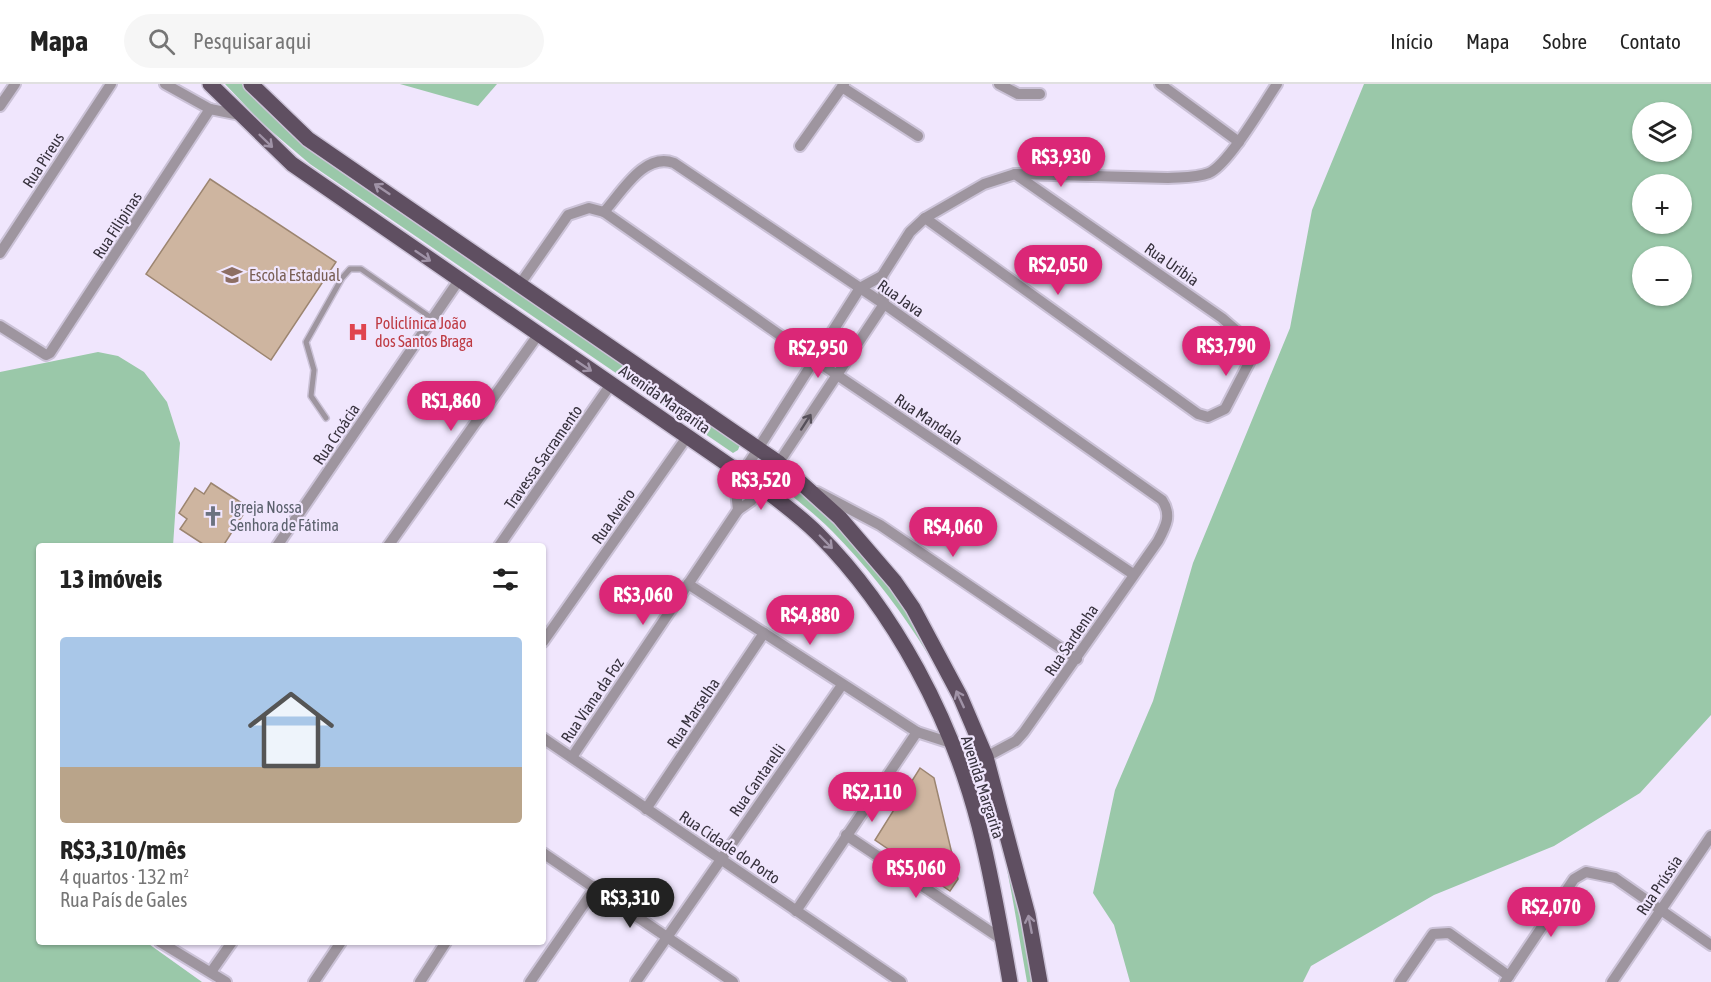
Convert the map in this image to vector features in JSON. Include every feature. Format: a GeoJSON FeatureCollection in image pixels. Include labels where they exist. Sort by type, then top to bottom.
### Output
{"type":"FeatureCollection","features":[{"type":"Feature","properties":{"kind":"main road","name":"Avenida Margarita"},"geometry":{"type":"LineString","coordinates":[[210,84],[291,165],[742,474],[816,532],[878,607],[908,656],[951,742],[979,826],[1010,982]]}},
{"type":"Feature","properties":{"kind":"main road","name":"Avenida Margarita"},"geometry":{"type":"LineString","coordinates":[[251,84],[308,139],[778,463],[811,489],[840,518],[895,582],[913,608],[960,696],[986,757],[1028,915],[1040,982]]}},
{"type":"Feature","properties":{"kind":"street"},"geometry":{"type":"LineString","coordinates":[[0,106],[15,84]]}},
{"type":"Feature","properties":{"kind":"street","name":"Rua Pireus"},"geometry":{"type":"LineString","coordinates":[[0,253],[111,84]]}},
{"type":"Feature","properties":{"kind":"street"},"geometry":{"type":"LineString","coordinates":[[165,84],[210,109],[240,115]]}},
{"type":"Feature","properties":{"kind":"street"},"geometry":{"type":"LineString","coordinates":[[999,84],[1018,94],[1040,94]]}},
{"type":"Feature","properties":{"kind":"street"},"geometry":{"type":"LineString","coordinates":[[738,510],[736,490],[742,474],[814,359],[860,288],[882,276],[910,232],[925,218],[984,184],[1015,174],[1192,177],[1212,172],[1239,141],[1277,84]]}},
{"type":"Feature","properties":{"kind":"street"},"geometry":{"type":"LineString","coordinates":[[800,146],[843,85],[918,136]]}},
{"type":"Feature","properties":{"kind":"street"},"geometry":{"type":"LineString","coordinates":[[1163,85],[1239,141]]}},
{"type":"Feature","properties":{"kind":"street","name":"Rua Filipinas"},"geometry":{"type":"LineString","coordinates":[[0,326],[46,355],[53,350],[210,109]]}},
{"type":"Feature","properties":{"kind":"street","name":"Rua Java"},"geometry":{"type":"LineString","coordinates":[[604,212],[648,163],[664,160],[674,164],[884,304],[1162,500],[1167,507],[1167,525]]}},
{"type":"Feature","properties":{"kind":"street","name":"Rua Uribia"},"geometry":{"type":"LineString","coordinates":[[925,218],[1198,414],[1208,417],[1225,408],[1252,357],[1251,346],[1245,338],[1222,318],[1015,174]]}},
{"type":"Feature","properties":{"kind":"street"},"geometry":{"type":"LineString","coordinates":[[520,284],[568,215],[589,208],[604,212]]}},
{"type":"Feature","properties":{"kind":"street","name":"Rua Mandala"},"geometry":{"type":"LineString","coordinates":[[604,212],[837,375],[1133,574]]}},
{"type":"Feature","properties":{"kind":"street"},"geometry":{"type":"LineString","coordinates":[[882,276],[884,304]]}},
{"type":"Feature","properties":{"kind":"street","name":"Rua Croácia"},"geometry":{"type":"LineString","coordinates":[[279,543],[459,280]]}},
{"type":"Feature","properties":{"kind":"street","name":"Rua Viana da Foz"},"geometry":{"type":"LineString","coordinates":[[572,757],[738,510],[751,501],[762,488],[884,304]]}},
{"type":"Feature","properties":{"kind":"street"},"geometry":{"type":"LineString","coordinates":[[390,543],[538,335]]}},
{"type":"Feature","properties":{"kind":"street","name":"Travessa Sacramento"},"geometry":{"type":"LineString","coordinates":[[501,543],[611,384]]}},
{"type":"Feature","properties":{"kind":"street","name":"Rua Aveiro"},"geometry":{"type":"LineString","coordinates":[[546,638],[687,437]]}},
{"type":"Feature","properties":{"kind":"street"},"geometry":{"type":"LineString","coordinates":[[811,489],[880,525],[1077,659]]}},
{"type":"Feature","properties":{"kind":"street","name":"Rua Sardenha"},"geometry":{"type":"LineString","coordinates":[[986,757],[1016,741],[1077,659],[1167,525]]}},
{"type":"Feature","properties":{"kind":"street"},"geometry":{"type":"LineString","coordinates":[[688,584],[917,732],[951,742]]}},
{"type":"Feature","properties":{"kind":"street","name":"Rua Marselha"},"geometry":{"type":"LineString","coordinates":[[646,809],[764,633]]}},
{"type":"Feature","properties":{"kind":"street","name":"Rua Cantarelli"},"geometry":{"type":"LineString","coordinates":[[636,982],[842,685]]}},
{"type":"Feature","properties":{"kind":"street"},"geometry":{"type":"LineString","coordinates":[[796,911],[917,732]]}},
{"type":"Feature","properties":{"kind":"street","name":"Rua Cidade do Porto"},"geometry":{"type":"LineString","coordinates":[[546,740],[901,982]]}},
{"type":"Feature","properties":{"kind":"street"},"geometry":{"type":"LineString","coordinates":[[846,835],[1003,940]]}},
{"type":"Feature","properties":{"kind":"street","name":"Rua Prússia"},"geometry":{"type":"LineString","coordinates":[[1612,982],[1711,836]]}},
{"type":"Feature","properties":{"kind":"street"},"geometry":{"type":"LineString","coordinates":[[546,855],[734,982]]}},
{"type":"Feature","properties":{"kind":"street"},"geometry":{"type":"LineString","coordinates":[[1400,982],[1433,934],[1441,932],[1449,933],[1507,979],[1574,879],[1586,873],[1615,878],[1659,911],[1711,945]]}},
{"type":"Feature","properties":{"kind":"street"},"geometry":{"type":"LineString","coordinates":[[530,982],[595,888]]}},
{"type":"Feature","properties":{"kind":"street"},"geometry":{"type":"LineString","coordinates":[[163,945],[226,982]]}},
{"type":"Feature","properties":{"kind":"street"},"geometry":{"type":"LineString","coordinates":[[211,972],[230,945]]}},
{"type":"Feature","properties":{"kind":"street"},"geometry":{"type":"LineString","coordinates":[[314,982],[339,945]]}},
{"type":"Feature","properties":{"kind":"street"},"geometry":{"type":"LineString","coordinates":[[420,982],[444,945]]}},
{"type":"Feature","properties":{"kind":"lane"},"geometry":{"type":"LineString","coordinates":[[326,418],[311,396],[314,370],[306,342],[342,278],[350,269],[361,269],[433,319]]}},
{"type":"Feature","properties":{"kind":"green space"},"geometry":{"type":"Polygon","coordinates":[[[225,84],[242,84],[287,129],[740,445],[738,450],[733,453],[310,164],[263,124],[225,84]]]}},
{"type":"Feature","properties":{"kind":"green space"},"geometry":{"type":"Polygon","coordinates":[[[400,84],[497,84],[478,106],[400,84]]]}},
{"type":"Feature","properties":{"kind":"green space"},"geometry":{"type":"Polygon","coordinates":[[[1364,84],[1711,84],[1711,715],[1640,793],[1554,846],[1434,895],[1311,966],[1303,982],[1130,982],[1114,925],[1093,893],[1115,790],[1153,701],[1193,563],[1290,328],[1312,210],[1364,84]]]}},
{"type":"Feature","properties":{"kind":"green space"},"geometry":{"type":"Polygon","coordinates":[[[98,352],[118,356],[144,372],[167,402],[180,443],[173,543],[36,543],[36,945],[150,945],[202,982],[0,982],[0,372],[98,352]]]}},
{"type":"Feature","properties":{"kind":"green space"},"geometry":{"type":"Polygon","coordinates":[[[782,473],[812,495],[892,582],[999,776],[1043,982],[1027,982],[998,827],[984,777],[958,710],[941,677],[902,614],[856,557],[825,525],[777,483],[782,473]]]}},
{"type":"Feature","properties":{"kind":"building"},"geometry":{"type":"Polygon","coordinates":[[[210,179],[336,262],[271,360],[146,274],[210,179]]]}},
{"type":"Feature","properties":{"kind":"building","name":"Igreja Nossa Senhora de Fátima"},"geometry":{"type":"Polygon","coordinates":[[[211,483],[248,507],[225,543],[201,543],[180,529],[187,519],[179,513],[195,488],[204,494],[211,483]]]}},
{"type":"Feature","properties":{"kind":"building"},"geometry":{"type":"Polygon","coordinates":[[[920,768],[934,778],[958,879],[950,891],[875,840],[920,768]]]}},
{"type":"Feature","properties":{"kind":"place","name":"Escola Estadual"},"geometry":{"type":"Point","coordinates":[232,275]}},
{"type":"Feature","properties":{"kind":"place","name":"Policlínica João dos Santos Braga"},"geometry":{"type":"Point","coordinates":[358,332]}},
{"type":"Feature","properties":{"kind":"place","name":"Igreja Nossa Senhora de Fátima"},"geometry":{"type":"Point","coordinates":[213,516]}}]}
